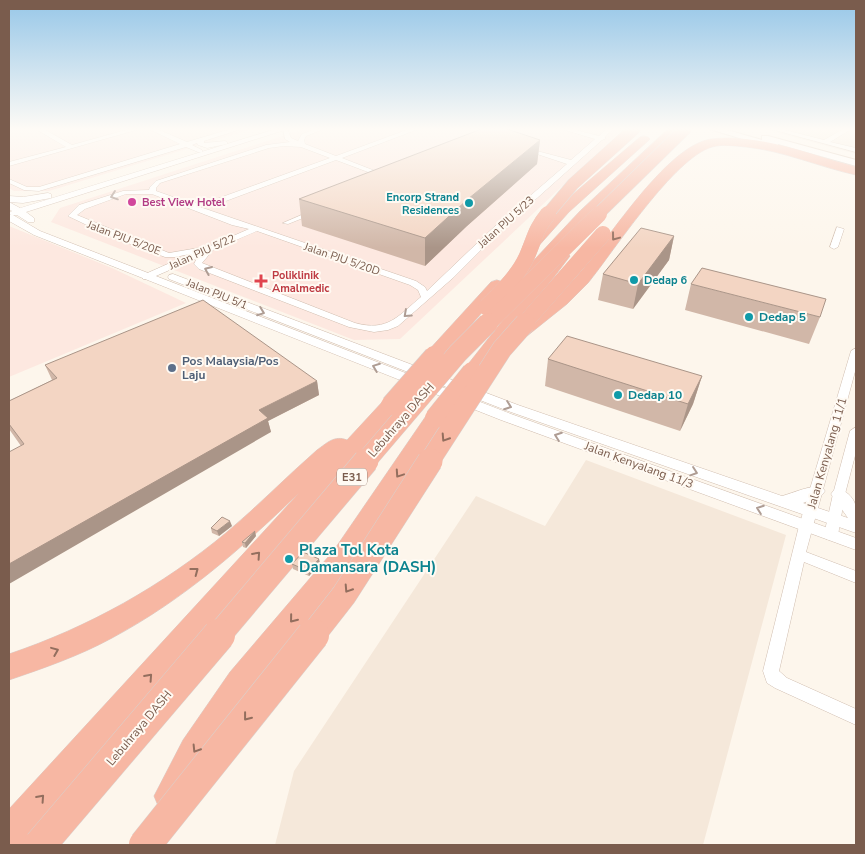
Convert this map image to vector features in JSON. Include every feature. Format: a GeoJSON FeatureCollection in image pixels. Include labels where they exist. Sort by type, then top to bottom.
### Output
{"type":"FeatureCollection","features":[{"type":"Feature","properties":{"kind":"highway"},"geometry":{"type":"LineString","coordinates":[[456,357],[469,325],[506,287],[527,257],[537,228],[573,184],[591,168]]}},
{"type":"Feature","properties":{"kind":"highway"},"geometry":{"type":"LineString","coordinates":[[146,845],[199,744],[241,682],[343,557],[412,411],[434,356],[564,209],[611,168]]}},
{"type":"Feature","properties":{"kind":"highway"},"geometry":{"type":"LineString","coordinates":[[58,845],[456,357],[527,276],[585,214],[636,168]]}},
{"type":"Feature","properties":{"kind":"highway","name":"Lebuhraya DASH"},"geometry":{"type":"LineString","coordinates":[[40,845],[456,357],[641,168]]}},
{"type":"Feature","properties":{"kind":"highway"},"geometry":{"type":"LineString","coordinates":[[146,845],[344,595],[502,348],[662,168]]}},
{"type":"Feature","properties":{"kind":"highway"},"geometry":{"type":"LineString","coordinates":[[502,348],[581,282],[632,215],[674,168]]}},
{"type":"Feature","properties":{"kind":"highway"},"geometry":{"type":"LineString","coordinates":[[9,667],[46,655],[104,630],[154,601],[229,544],[337,447],[352,436],[412,411],[472,372],[582,231],[586,222],[585,214]]}},
{"type":"Feature","properties":{"kind":"highway"},"geometry":{"type":"LineString","coordinates":[[9,835],[370,428]]}},
{"type":"Feature","properties":{"kind":"street"},"geometry":{"type":"LineString","coordinates":[[9,181],[26,189],[39,189],[110,168]]}},
{"type":"Feature","properties":{"kind":"street"},"geometry":{"type":"LineString","coordinates":[[12,211],[145,168]]}},
{"type":"Feature","properties":{"kind":"street"},"geometry":{"type":"LineString","coordinates":[[12,211],[49,204],[162,168]]}},
{"type":"Feature","properties":{"kind":"street"},"geometry":{"type":"LineString","coordinates":[[153,192],[152,188],[158,182],[202,168]]}},
{"type":"Feature","properties":{"kind":"street"},"geometry":{"type":"LineString","coordinates":[[179,202],[212,203],[310,168]]}},
{"type":"Feature","properties":{"kind":"street"},"geometry":{"type":"LineString","coordinates":[[362,168],[390,179]]}},
{"type":"Feature","properties":{"kind":"street","name":"Jalan PJU 5/23"},"geometry":{"type":"LineString","coordinates":[[211,248],[198,261],[202,268],[352,325],[372,330],[388,328],[395,324],[450,275],[496,230],[568,168]]}},
{"type":"Feature","properties":{"kind":"street"},"geometry":{"type":"LineString","coordinates":[[379,185],[390,179]]}},
{"type":"Feature","properties":{"kind":"street","name":"Jalan PJU 5/20E"},"geometry":{"type":"LineString","coordinates":[[153,192],[125,192],[77,210],[72,216],[74,219],[168,254],[175,255],[211,248]]}},
{"type":"Feature","properties":{"kind":"street","name":"Jalan PJU 5/20D"},"geometry":{"type":"LineString","coordinates":[[153,192],[235,223],[257,228],[272,235],[414,283],[434,281],[450,275]]}},
{"type":"Feature","properties":{"kind":"street"},"geometry":{"type":"LineString","coordinates":[[9,199],[23,200],[60,194]]}},
{"type":"Feature","properties":{"kind":"street"},"geometry":{"type":"LineString","coordinates":[[211,214],[209,208],[212,203]]}},
{"type":"Feature","properties":{"kind":"street"},"geometry":{"type":"LineString","coordinates":[[32,220],[36,212],[49,204]]}},
{"type":"Feature","properties":{"kind":"street"},"geometry":{"type":"LineString","coordinates":[[286,223],[320,209]]}},
{"type":"Feature","properties":{"kind":"street","name":"Jalan PJU 5/1"},"geometry":{"type":"LineString","coordinates":[[12,211],[44,228],[158,272],[425,381]]}},
{"type":"Feature","properties":{"kind":"street","name":"Jalan PJU 5/1"},"geometry":{"type":"LineString","coordinates":[[12,211],[37,233],[146,277],[425,381]]}},
{"type":"Feature","properties":{"kind":"street"},"geometry":{"type":"LineString","coordinates":[[235,223],[241,227],[241,235]]}},
{"type":"Feature","properties":{"kind":"street","name":"Jalan PJU 5/22"},"geometry":{"type":"LineString","coordinates":[[146,277],[257,228]]}},
{"type":"Feature","properties":{"kind":"street"},"geometry":{"type":"LineString","coordinates":[[834,247],[840,229]]}},
{"type":"Feature","properties":{"kind":"street","name":"Jalan PJU 5/20D"},"geometry":{"type":"LineString","coordinates":[[241,235],[257,233],[272,235]]}},
{"type":"Feature","properties":{"kind":"street"},"geometry":{"type":"LineString","coordinates":[[414,283],[422,289],[425,297]]}},
{"type":"Feature","properties":{"kind":"street","name":"Jalan Kenyalang 11/1"},"geometry":{"type":"LineString","coordinates":[[856,351],[808,519],[771,670],[773,678],[856,717]]}},
{"type":"Feature","properties":{"kind":"street","name":"Jalan Kenyalang 11/3"},"geometry":{"type":"LineString","coordinates":[[425,381],[808,519],[833,527],[856,527]]}},
{"type":"Feature","properties":{"kind":"street","name":"Jalan Kenyalang 11/1"},"geometry":{"type":"LineString","coordinates":[[833,527],[839,494],[856,432]]}},
{"type":"Feature","properties":{"kind":"street","name":"Jalan Kenyalang 11/3"},"geometry":{"type":"LineString","coordinates":[[656,465],[780,501],[808,519]]}},
{"type":"Feature","properties":{"kind":"street"},"geometry":{"type":"LineString","coordinates":[[780,501],[789,501],[817,491]]}},
{"type":"Feature","properties":{"kind":"street"},"geometry":{"type":"LineString","coordinates":[[839,494],[856,517]]}},
{"type":"Feature","properties":{"kind":"street","name":"Jalan Kenyalang 11/3"},"geometry":{"type":"LineString","coordinates":[[833,527],[856,544]]}},
{"type":"Feature","properties":{"kind":"street"},"geometry":{"type":"LineString","coordinates":[[800,555],[856,577]]}},
{"type":"Feature","properties":{"kind":"shaded area"},"geometry":{"type":"Polygon","coordinates":[[[9,168],[125,168],[49,191],[14,191],[9,188],[9,168]]]}},
{"type":"Feature","properties":{"kind":"shaded area"},"geometry":{"type":"Polygon","coordinates":[[[184,168],[582,168],[400,339],[354,340],[51,222],[60,208],[184,168]]]}},
{"type":"Feature","properties":{"kind":"shaded area"},"geometry":{"type":"Polygon","coordinates":[[[9,226],[112,268],[186,303],[9,377],[9,226]]]}},
{"type":"Feature","properties":{"kind":"shaded area"},"geometry":{"type":"Polygon","coordinates":[[[586,460],[786,535],[703,845],[275,845],[294,771],[476,496],[545,526],[586,460]]]}},
{"type":"Feature","properties":{"kind":"building"},"geometry":{"type":"Polygon","coordinates":[[[380,168],[506,168],[425,238],[299,199],[380,168]]]}},
{"type":"Feature","properties":{"kind":"building"},"geometry":{"type":"Polygon","coordinates":[[[641,228],[674,236],[638,284],[603,274],[641,228]]]}},
{"type":"Feature","properties":{"kind":"building"},"geometry":{"type":"Polygon","coordinates":[[[702,268],[826,299],[820,317],[691,284],[702,268]]]}},
{"type":"Feature","properties":{"kind":"building"},"geometry":{"type":"Polygon","coordinates":[[[203,300],[317,381],[259,410],[268,418],[9,564],[9,452],[24,444],[9,424],[9,401],[57,378],[45,365],[203,300]]]}},
{"type":"Feature","properties":{"kind":"building"},"geometry":{"type":"Polygon","coordinates":[[[567,336],[702,376],[688,404],[548,359],[567,336]]]}},
{"type":"Feature","properties":{"kind":"building"},"geometry":{"type":"Polygon","coordinates":[[[222,517],[230,521],[217,531],[211,528],[222,517]]]}},
{"type":"Feature","properties":{"kind":"building"},"geometry":{"type":"Polygon","coordinates":[[[255,531],[245,543],[242,542],[255,531]]]}},
{"type":"Feature","properties":{"kind":"building"},"geometry":{"type":"Polygon","coordinates":[[[303,552],[319,559],[308,571],[292,564],[303,552]]]}},
{"type":"Feature","properties":{"kind":"place","name":"Best View Hotel"},"geometry":{"type":"Point","coordinates":[132,202]}},
{"type":"Feature","properties":{"kind":"place","name":"Encorp Strand Residences"},"geometry":{"type":"Point","coordinates":[469,203]}},
{"type":"Feature","properties":{"kind":"place","name":"Dedap 6"},"geometry":{"type":"Point","coordinates":[634,280]}},
{"type":"Feature","properties":{"kind":"place","name":"Poliklinik Amalmedic"},"geometry":{"type":"Point","coordinates":[261,281]}},
{"type":"Feature","properties":{"kind":"place","name":"Dedap 5"},"geometry":{"type":"Point","coordinates":[749,317]}},
{"type":"Feature","properties":{"kind":"place","name":"Pos Malaysia/Pos Laju"},"geometry":{"type":"Point","coordinates":[172,368]}},
{"type":"Feature","properties":{"kind":"place","name":"Dedap 10"},"geometry":{"type":"Point","coordinates":[618,395]}},
{"type":"Feature","properties":{"kind":"place","name":"Plaza Tol Kota Damansara (DASH)"},"geometry":{"type":"Point","coordinates":[289,559]}}]}
